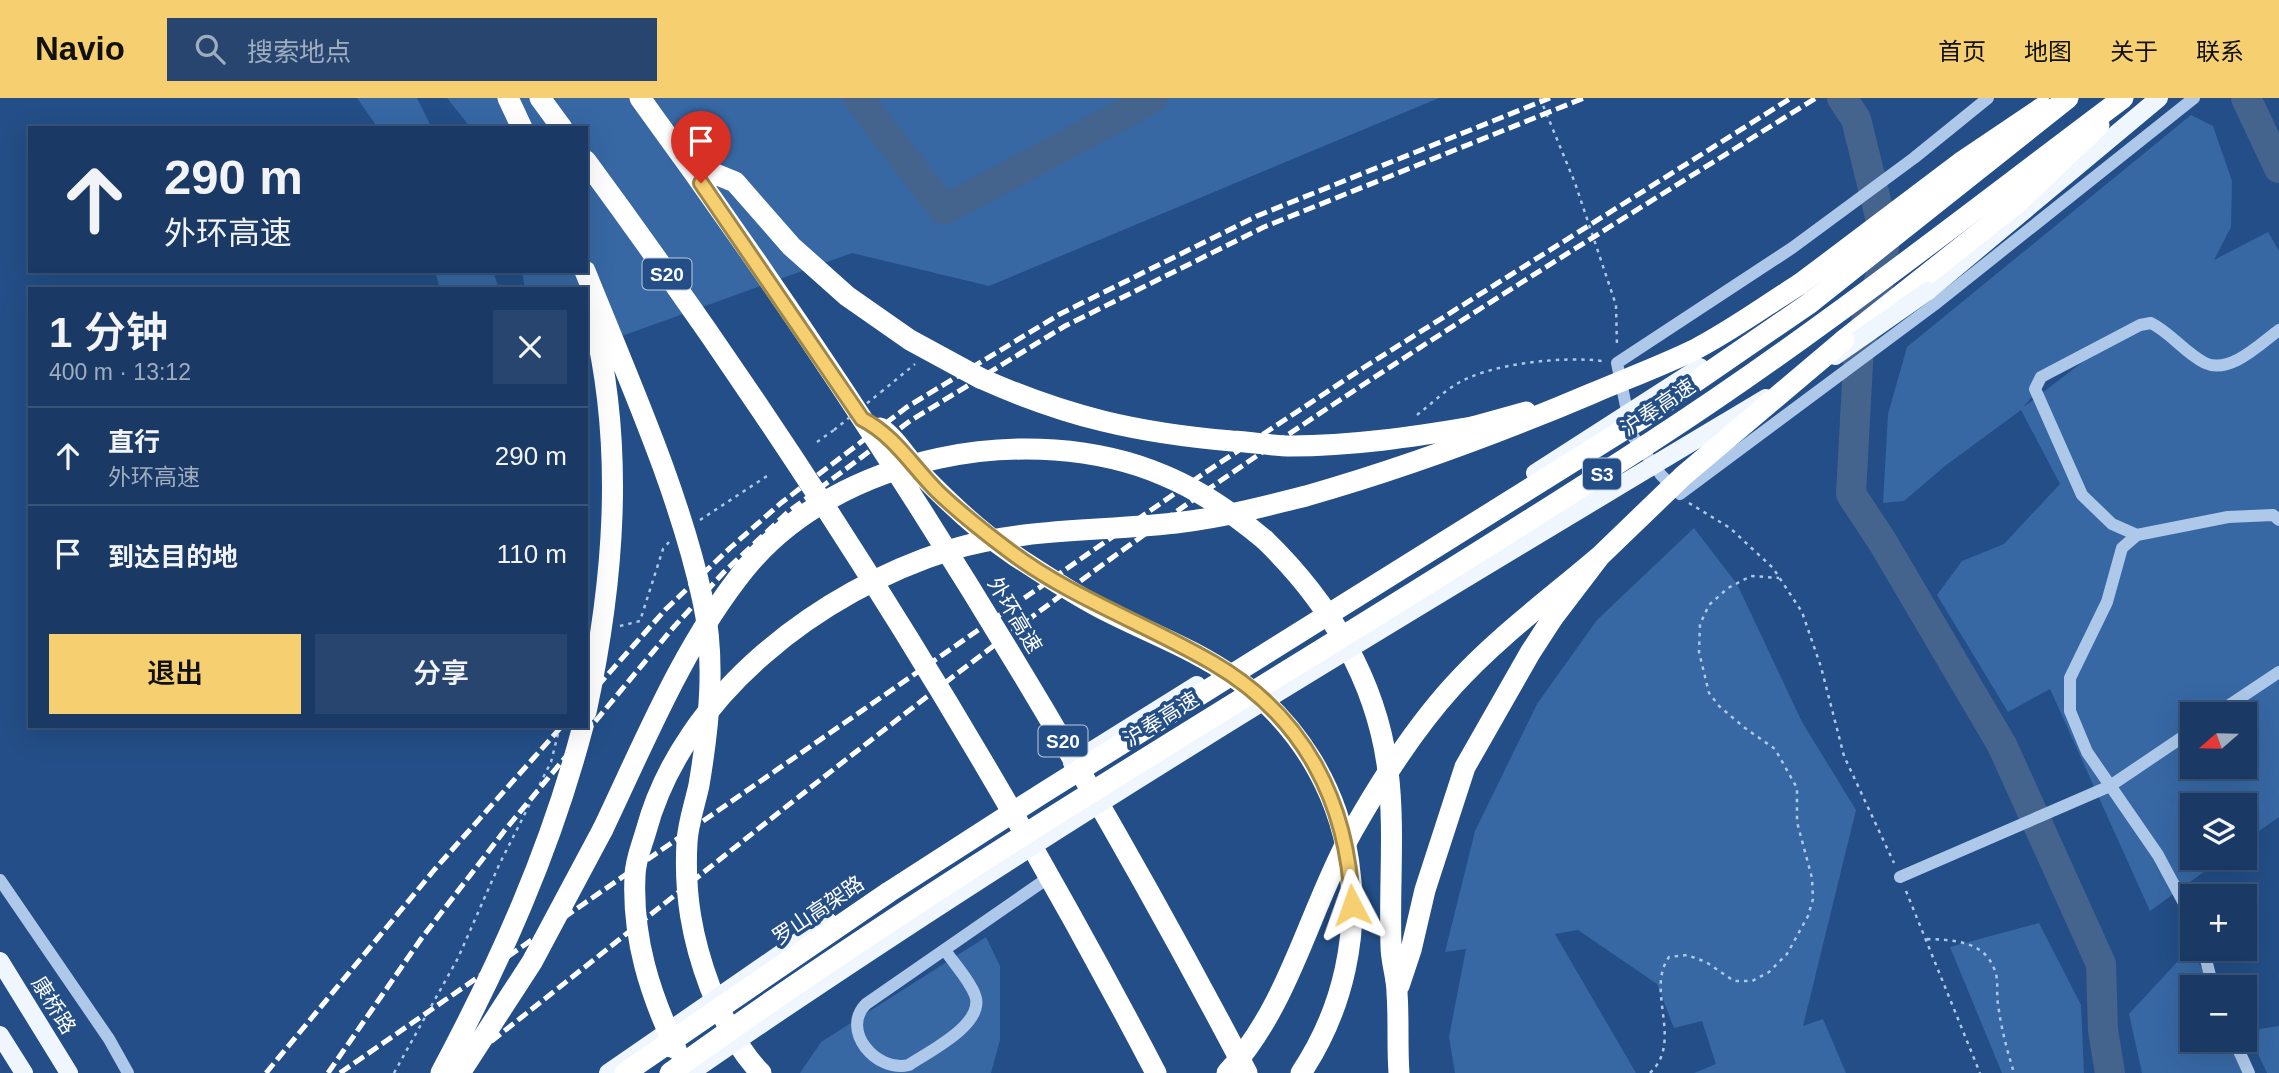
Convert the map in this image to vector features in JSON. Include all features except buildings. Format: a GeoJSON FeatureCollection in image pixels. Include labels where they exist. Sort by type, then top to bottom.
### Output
{"type":"FeatureCollection","features":[{"type":"Feature","properties":{"kind":"highway"},"geometry":{"type":"LineString","coordinates":[[508,98],[521,126]]}},
{"type":"Feature","properties":{"kind":"highway"},"geometry":{"type":"LineString","coordinates":[[540,98],[561,126]]}},
{"type":"Feature","properties":{"kind":"highway","name":"外环高速"},"geometry":{"type":"LineString","coordinates":[[640,98],[921,509],[1066,747],[1152,896],[1247,1073]]}},
{"type":"Feature","properties":{"kind":"highway"},"geometry":{"type":"LineString","coordinates":[[689,1073],[657,1009],[637,942],[634,873],[653,803],[687,741],[733,684],[783,638],[831,603],[889,573],[953,549],[1021,535],[1186,522],[1302,496],[1411,464],[1476,441],[1694,350],[1800,284],[1963,161],[2057,98]]}},
{"type":"Feature","properties":{"kind":"highway","name":"沪奉高速"},"geometry":{"type":"LineString","coordinates":[[1042,793],[1644,416],[1810,303],[2068,98]]}},
{"type":"Feature","properties":{"kind":"highway"},"geometry":{"type":"LineString","coordinates":[[1227,1073],[1250,1048],[1280,993],[1321,895],[1353,831],[1399,754],[1454,685],[1517,625],[1600,556],[1683,475],[1844,340],[2017,203],[2125,98]]}},
{"type":"Feature","properties":{"kind":"highway","name":"沪奉高速"},"geometry":{"type":"LineString","coordinates":[[670,1073],[902,914],[1056,814],[1658,438],[1826,323],[2125,98]]}},
{"type":"Feature","properties":{"kind":"highway"},"geometry":{"type":"LineString","coordinates":[[686,162],[735,182],[791,246],[847,296],[910,340],[980,378],[1030,400],[1103,423],[1187,437],[1291,446],[1405,438],[1458,429],[1585,396]]}},
{"type":"Feature","properties":{"kind":"highway","name":"S20"},"geometry":{"type":"LineString","coordinates":[[588,164],[701,324],[853,553],[936,686],[1048,878],[1156,1073]]}},
{"type":"Feature","properties":{"kind":"highway"},"geometry":{"type":"LineString","coordinates":[[584,273],[668,486],[703,602],[709,656],[708,721],[699,786],[687,839],[686,899],[696,950],[719,1008],[751,1063],[761,1073]]}},
{"type":"Feature","properties":{"kind":"highway"},"geometry":{"type":"LineString","coordinates":[[588,299],[605,379],[612,469],[607,587],[599,653],[588,703]]}},
{"type":"Feature","properties":{"kind":"highway"},"geometry":{"type":"LineString","coordinates":[[862,419],[884,430],[938,492],[1009,551],[1096,605],[1226,671],[1269,706],[1307,748],[1337,811],[1351,875],[1352,905],[1350,944],[1339,995],[1327,1027],[1301,1073]]}},
{"type":"Feature","properties":{"kind":"highway"},"geometry":{"type":"LineString","coordinates":[[460,1073],[532,962],[603,829],[689,655],[709,619],[746,568],[783,532],[825,502],[874,478],[931,459],[974,451],[1028,449],[1081,453],[1122,461],[1163,474],[1199,492],[1231,512],[1265,540],[1309,587],[1345,642],[1361,674],[1380,732],[1390,801],[1391,950],[1397,992],[1399,1073]]}},
{"type":"Feature","properties":{"kind":"highway"},"geometry":{"type":"LineString","coordinates":[[1397,992],[1411,950],[1425,890],[1465,767],[1530,653],[1600,556]]}},
{"type":"Feature","properties":{"kind":"highway"},"geometry":{"type":"LineString","coordinates":[[441,1073],[514,928],[569,780],[582,728]]}},
{"type":"Feature","properties":{"kind":"highway","name":"罗山高架路"},"geometry":{"type":"LineString","coordinates":[[625,1073],[843,923],[1042,793]]}},
{"type":"Feature","properties":{"kind":"main road"},"geometry":{"type":"LineString","coordinates":[[608,1073],[886,882],[1138,721],[1482,508],[1748,337],[1939,209],[2079,98]]}},
{"type":"Feature","properties":{"kind":"main road"},"geometry":{"type":"LineString","coordinates":[[689,1073],[912,923],[1136,779],[1318,666],[1931,298],[2159,98]]}},
{"type":"Feature","properties":{"kind":"main road","name":"康桥路"},"geometry":{"type":"LineString","coordinates":[[0,961],[69,1073]]}},
{"type":"Feature","properties":{"kind":"main road"},"geometry":{"type":"LineString","coordinates":[[0,1035],[23,1073]]}},
{"type":"Feature","properties":{"kind":"street"},"geometry":{"type":"LineString","coordinates":[[1988,98],[1914,158],[1792,248],[1617,363],[1632,435],[1661,475],[1680,494],[2194,98]]}},
{"type":"Feature","properties":{"kind":"street"},"geometry":{"type":"LineString","coordinates":[[2137,536],[2112,524],[2082,495],[2035,388],[2040,377],[2140,326],[2151,323],[2207,364],[2219,365],[2236,361],[2279,330]]}},
{"type":"Feature","properties":{"kind":"street"},"geometry":{"type":"LineString","coordinates":[[2180,896],[2158,855],[2087,752],[2070,711],[2070,678],[2107,602],[2122,548],[2137,536],[2228,517],[2277,514]]}},
{"type":"Feature","properties":{"kind":"street"},"geometry":{"type":"LineString","coordinates":[[2234,702],[2279,672]]}},
{"type":"Feature","properties":{"kind":"street"},"geometry":{"type":"LineString","coordinates":[[1900,877],[2110,786],[2180,739]]}},
{"type":"Feature","properties":{"kind":"street"},"geometry":{"type":"LineString","coordinates":[[945,950],[976,998],[975,1013],[966,1025],[909,1065],[901,1069],[886,1069],[873,1059],[860,1039],[857,1017],[866,1004],[1048,878]]}},
{"type":"Feature","properties":{"kind":"street"},"geometry":{"type":"LineString","coordinates":[[0,880],[109,1039],[128,1073]]}},
{"type":"Feature","properties":{"kind":"street"},"geometry":{"type":"LineString","coordinates":[[2239,1052],[2249,1073]]}},
{"type":"Feature","properties":{"kind":"path"},"geometry":{"type":"LineString","coordinates":[[1415,417],[1457,383],[1507,366],[1574,358],[1617,363],[1616,305],[1576,183],[1540,98]]}},
{"type":"Feature","properties":{"kind":"path"},"geometry":{"type":"LineString","coordinates":[[817,442],[916,364]]}},
{"type":"Feature","properties":{"kind":"path"},"geometry":{"type":"LineString","coordinates":[[698,521],[767,476]]}},
{"type":"Feature","properties":{"kind":"path"},"geometry":{"type":"LineString","coordinates":[[1680,494],[1691,505],[1730,528],[1773,568],[1802,612],[1821,667],[1844,756],[1927,939],[1980,1073]]}},
{"type":"Feature","properties":{"kind":"path"},"geometry":{"type":"LineString","coordinates":[[620,626],[640,621],[663,549],[674,537]]}},
{"type":"Feature","properties":{"kind":"path"},"geometry":{"type":"LineString","coordinates":[[1650,1073],[1660,1064],[1665,1048],[1661,969],[1669,957],[1687,955],[1706,962],[1734,981],[1752,982],[1769,972],[1787,954],[1808,916],[1813,899],[1812,878],[1797,822],[1797,788],[1775,749],[1745,729],[1719,706],[1709,693],[1699,652],[1700,624],[1709,605],[1728,588],[1751,576],[1780,578]]}},
{"type":"Feature","properties":{"kind":"path"},"geometry":{"type":"LineString","coordinates":[[394,1073],[458,958],[499,865],[551,762],[560,728]]}},
{"type":"Feature","properties":{"kind":"path"},"geometry":{"type":"LineString","coordinates":[[1927,939],[1969,943],[1988,957],[1996,973],[1999,1013],[2014,1073]]}},
{"type":"Feature","properties":{"kind":"shaded area"},"geometry":{"type":"Polygon","coordinates":[[[357,98],[417,98],[431,126],[377,126],[357,98]]]}},
{"type":"Feature","properties":{"kind":"shaded area"},"geometry":{"type":"Polygon","coordinates":[[[447,98],[1439,98],[989,286],[852,253],[588,348],[588,287],[525,287],[522,273],[588,273],[588,126],[469,126],[447,98]]]}},
{"type":"Feature","properties":{"kind":"shaded area"},"geometry":{"type":"Polygon","coordinates":[[[2191,115],[2213,126],[2232,181],[2231,227],[2214,260],[2268,232],[2279,251],[2279,817],[2257,833],[2257,793],[2180,793],[2180,870],[2206,870],[2187,884],[2180,884],[2180,889],[2150,911],[2050,689],[2008,712],[1937,595],[1962,561],[2004,544],[2060,484],[2021,410],[1945,466],[1904,501],[1883,503],[1888,414],[1907,347],[2191,115]],[[2097,351],[2058,368],[2025,406],[2097,351]]]}},
{"type":"Feature","properties":{"kind":"shaded area"},"geometry":{"type":"Polygon","coordinates":[[[436,273],[494,273],[498,287],[439,287],[436,273]]]}},
{"type":"Feature","properties":{"kind":"shaded area"},"geometry":{"type":"Polygon","coordinates":[[[1694,528],[1737,584],[1802,722],[1856,810],[1803,1026],[1823,1019],[1846,1073],[1694,1073],[1716,1064],[1702,1021],[1674,1028],[1657,984],[1578,930],[1555,934],[1636,1073],[1455,1073],[1449,1037],[1466,949],[1445,952],[1475,831],[1537,704],[1597,620],[1694,528]]]}},
{"type":"Feature","properties":{"kind":"shaded area"},"geometry":{"type":"Polygon","coordinates":[[[2039,923],[2081,1005],[2084,1073],[2002,1073],[1950,947],[2039,923]]]}},
{"type":"Feature","properties":{"kind":"shaded area"},"geometry":{"type":"Polygon","coordinates":[[[986,937],[1000,966],[1000,1040],[991,1073],[800,1073],[821,1042],[986,937]]]}},
{"type":"Feature","properties":{"kind":"shaded area"},"geometry":{"type":"Polygon","coordinates":[[[2180,959],[2180,961],[2198,961],[2206,975],[2180,975],[2180,1052],[2239,1052],[2247,1073],[2142,1073],[2129,1014],[2180,959]]]}},
{"type":"Feature","properties":{"kind":"shaded area"},"geometry":{"type":"Polygon","coordinates":[[[2279,1026],[2279,1073],[2267,1073],[2257,1052],[2257,1029],[2279,1026]]]}},
{"type":"Feature","properties":{"kind":"waterway"},"geometry":{"type":"LineString","coordinates":[[858,98],[944,210],[1153,98]]}},
{"type":"Feature","properties":{"kind":"waterway"},"geometry":{"type":"LineString","coordinates":[[1842,98],[1856,119],[1885,237],[1881,274],[1859,345],[1851,494],[1882,541],[2002,745],[2101,964],[2103,1030],[2110,1073]]}},
{"type":"Feature","properties":{"kind":"waterway"},"geometry":{"type":"LineString","coordinates":[[2246,98],[2279,168]]}},
{"type":"Feature","properties":{"kind":"railway"},"geometry":{"type":"LineString","coordinates":[[588,697],[666,609],[730,548],[781,503],[907,407],[1060,314],[1257,216],[1550,98]]}},
{"type":"Feature","properties":{"kind":"railway"},"geometry":{"type":"LineString","coordinates":[[328,1073],[421,939],[505,830],[672,629],[724,572],[788,512],[910,421],[1065,326],[1264,227],[1584,98]]}},
{"type":"Feature","properties":{"kind":"railway"},"geometry":{"type":"LineString","coordinates":[[340,1073],[1203,474],[1363,368],[1791,98]]}},
{"type":"Feature","properties":{"kind":"railway"},"geometry":{"type":"LineString","coordinates":[[451,1073],[923,700],[1115,556],[1361,386],[1816,98]]}},
{"type":"Feature","properties":{"kind":"railway"},"geometry":{"type":"LineString","coordinates":[[266,1073],[435,869],[560,728]]}},
{"type":"Feature","properties":{"kind":"route"},"geometry":{"type":"LineString","coordinates":[[701,183],[862,419],[884,430],[938,492],[1009,551],[1053,581],[1214,664],[1261,698],[1284,720],[1307,748],[1337,811],[1351,875],[1352,905]]}}]}
